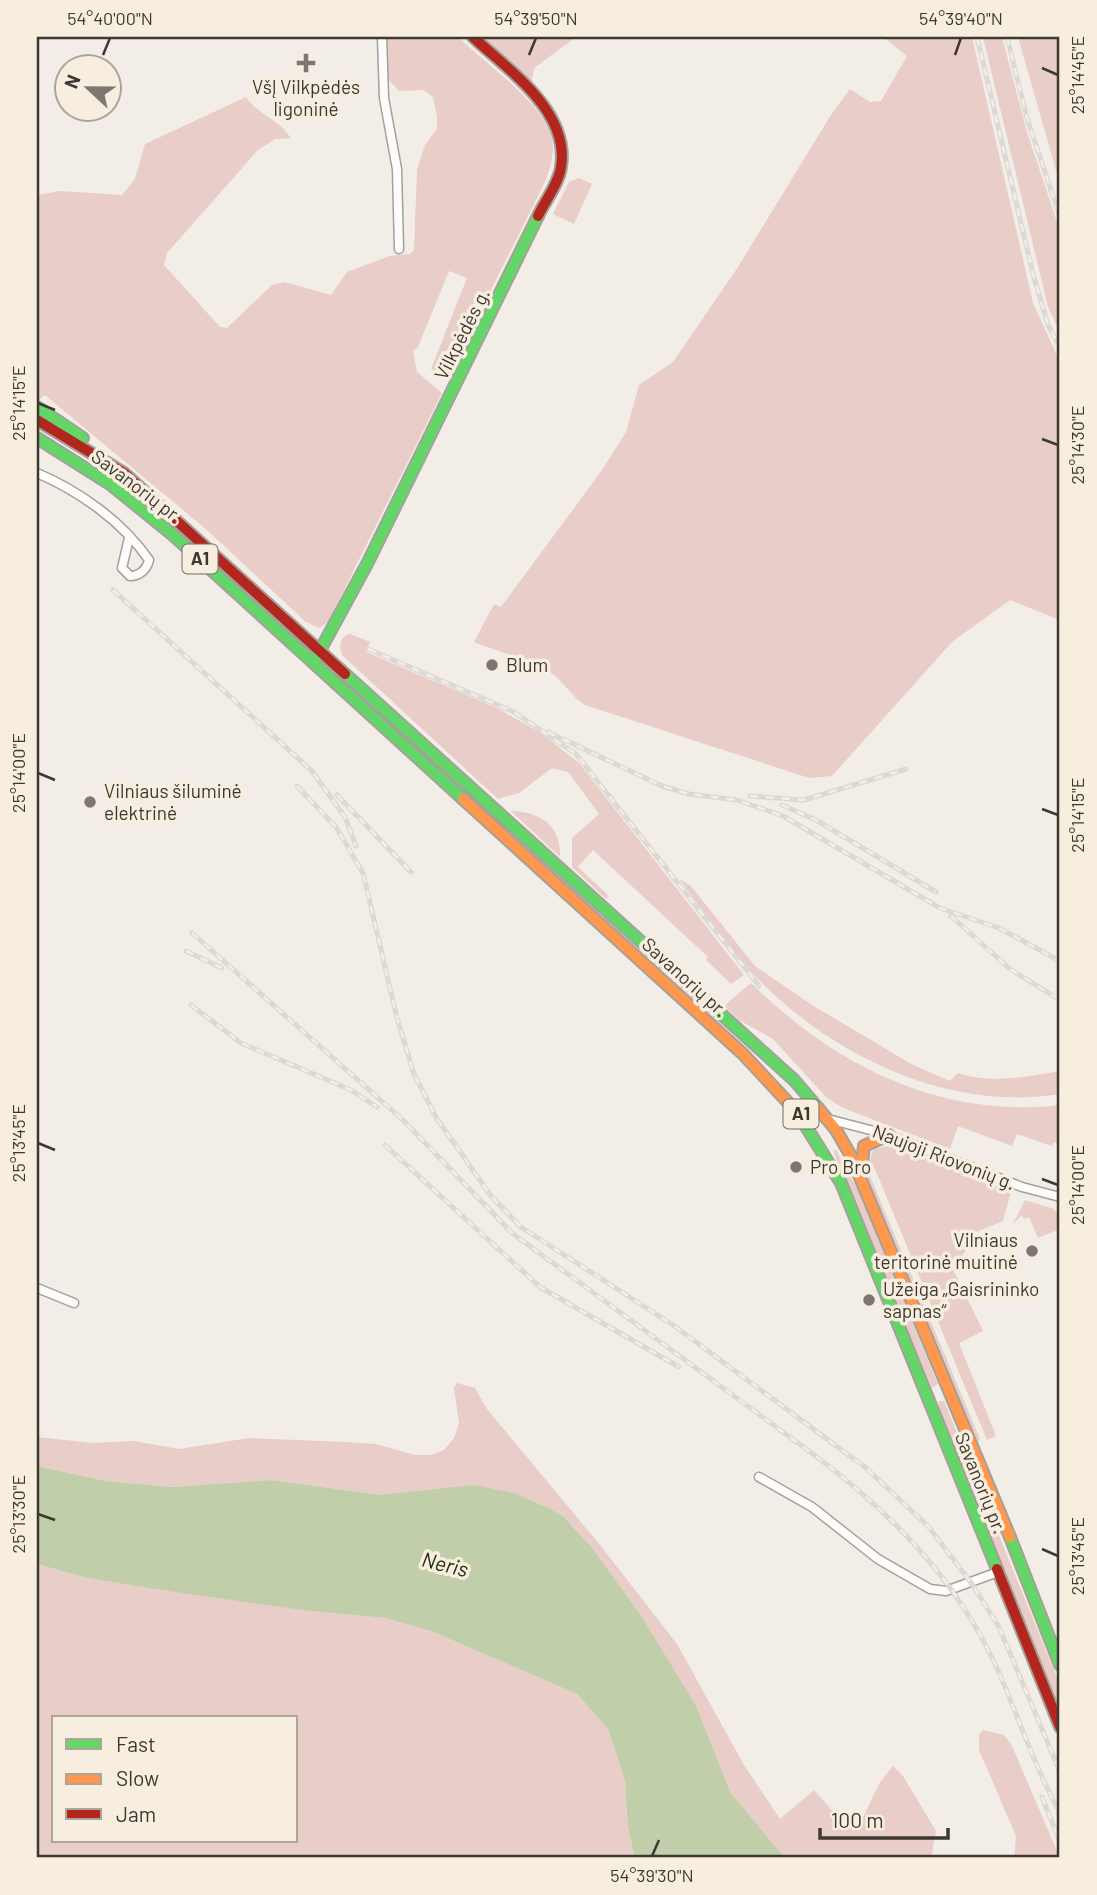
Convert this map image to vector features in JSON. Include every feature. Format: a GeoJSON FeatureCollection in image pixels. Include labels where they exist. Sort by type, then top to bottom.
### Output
{"type":"FeatureCollection","features":[{"type":"Feature","properties":{"kind":"main road","name":"Vilkpėdės g."},"geometry":{"type":"LineString","coordinates":[[313,662],[537,222],[561,169],[562,141],[549,114],[473,37]]}},
{"type":"Feature","properties":{"kind":"main road"},"geometry":{"type":"LineString","coordinates":[[37,407],[76,432],[124,473]]}},
{"type":"Feature","properties":{"kind":"main road","name":"Savanorių pr."},"geometry":{"type":"LineString","coordinates":[[37,420],[124,473],[714,1010],[777,1062],[828,1119],[861,1178],[977,1451],[1060,1665]]}},
{"type":"Feature","properties":{"kind":"main road","name":"Savanorių pr."},"geometry":{"type":"LineString","coordinates":[[37,438],[142,508],[744,1055],[808,1124],[841,1183],[1060,1727]]}},
{"type":"Feature","properties":{"kind":"main road"},"geometry":{"type":"LineString","coordinates":[[37,447],[80,465]]}},
{"type":"Feature","properties":{"kind":"main road"},"geometry":{"type":"LineString","coordinates":[[808,1124],[828,1119]]}},
{"type":"Feature","properties":{"kind":"main road"},"geometry":{"type":"LineString","coordinates":[[861,1178],[864,1146],[890,1135]]}},
{"type":"Feature","properties":{"kind":"main road"},"geometry":{"type":"LineString","coordinates":[[926,1394],[940,1396],[946,1383]]}},
{"type":"Feature","properties":{"kind":"street"},"geometry":{"type":"LineString","coordinates":[[382,37],[384,98],[397,169],[399,249]]}},
{"type":"Feature","properties":{"kind":"street"},"geometry":{"type":"LineString","coordinates":[[37,473],[79,493],[129,538]]}},
{"type":"Feature","properties":{"kind":"street","name":"Naujoji Riovonių g."},"geometry":{"type":"LineString","coordinates":[[828,1119],[890,1135],[1059,1199]]}},
{"type":"Feature","properties":{"kind":"street"},"geometry":{"type":"LineString","coordinates":[[37,1289],[74,1303]]}},
{"type":"Feature","properties":{"kind":"street"},"geometry":{"type":"LineString","coordinates":[[759,1477],[812,1507],[878,1559],[930,1589],[946,1591],[998,1572]]}},
{"type":"Feature","properties":{"kind":"shaded area"},"geometry":{"type":"Polygon","coordinates":[[[387,37],[459,37],[536,109],[551,136],[553,154],[544,184],[447,378],[431,369],[467,278],[449,271],[418,347],[413,351],[417,372],[442,393],[328,622],[319,628],[306,622],[207,530],[45,395],[37,401],[37,195],[60,191],[122,195],[135,179],[145,144],[246,97],[291,138],[275,139],[258,150],[167,253],[164,265],[220,327],[227,328],[272,285],[284,282],[331,295],[347,272],[390,256],[410,254],[414,250],[417,170],[425,145],[437,129],[437,116],[433,97],[424,90],[399,91],[388,79],[387,37]]]}},
{"type":"Feature","properties":{"kind":"shaded area"},"geometry":{"type":"Polygon","coordinates":[[[483,37],[576,37],[534,68],[531,85],[483,37]]]}},
{"type":"Feature","properties":{"kind":"shaded area"},"geometry":{"type":"Polygon","coordinates":[[[883,37],[972,37],[1033,303],[1060,362],[1060,620],[1010,600],[952,642],[832,776],[809,778],[585,705],[548,671],[474,642],[494,604],[501,607],[600,473],[626,432],[639,385],[673,362],[738,267],[831,115],[850,89],[870,102],[881,101],[907,56],[883,37]]]}},
{"type":"Feature","properties":{"kind":"shaded area"},"geometry":{"type":"Polygon","coordinates":[[[983,37],[1002,37],[1027,132],[1060,231],[1060,333],[1048,307],[983,37]]]}},
{"type":"Feature","properties":{"kind":"shaded area"},"geometry":{"type":"Polygon","coordinates":[[[1018,37],[1060,37],[1060,184],[1018,37]]]}},
{"type":"Feature","properties":{"kind":"shaded area"},"geometry":{"type":"Polygon","coordinates":[[[579,178],[592,184],[574,224],[553,214],[569,182],[579,178]]]}},
{"type":"Feature","properties":{"kind":"shaded area"},"geometry":{"type":"Polygon","coordinates":[[[350,634],[370,642],[366,652],[497,708],[541,733],[579,763],[744,975],[731,984],[706,960],[708,957],[593,850],[578,867],[609,896],[606,899],[572,867],[572,838],[599,814],[568,772],[552,768],[519,793],[498,799],[342,655],[341,642],[350,634]]]}},
{"type":"Feature","properties":{"kind":"shaded area"},"geometry":{"type":"Polygon","coordinates":[[[511,811],[531,814],[547,822],[557,836],[560,857],[511,811]]]}},
{"type":"Feature","properties":{"kind":"shaded area"},"geometry":{"type":"Polygon","coordinates":[[[679,879],[690,885],[755,966],[812,1005],[913,1065],[950,1081],[958,1073],[996,1079],[1060,1071],[1060,1094],[1016,1097],[972,1094],[929,1084],[887,1068],[847,1048],[809,1023],[775,995],[744,964],[679,879]]]}},
{"type":"Feature","properties":{"kind":"shaded area"},"geometry":{"type":"Polygon","coordinates":[[[751,983],[818,1039],[854,1062],[892,1080],[973,1104],[1016,1107],[1060,1105],[1060,1144],[1054,1142],[1052,1146],[1017,1134],[1012,1146],[958,1126],[950,1149],[843,1108],[826,1097],[773,1039],[739,1020],[724,1006],[751,983]]]}},
{"type":"Feature","properties":{"kind":"shaded area"},"geometry":{"type":"Polygon","coordinates":[[[894,1144],[1011,1192],[1003,1221],[961,1238],[966,1250],[953,1269],[983,1331],[959,1343],[996,1436],[987,1440],[875,1169],[869,1163],[873,1150],[894,1144]]]}},
{"type":"Feature","properties":{"kind":"shaded area"},"geometry":{"type":"Polygon","coordinates":[[[836,1150],[859,1192],[938,1384],[932,1388],[833,1151],[836,1150]]]}},
{"type":"Feature","properties":{"kind":"shaded area"},"geometry":{"type":"Polygon","coordinates":[[[867,1169],[980,1439],[978,1442],[866,1175],[867,1169]]]}},
{"type":"Feature","properties":{"kind":"shaded area"},"geometry":{"type":"Polygon","coordinates":[[[1025,1200],[1054,1209],[1060,1220],[1060,1229],[1038,1238],[1029,1217],[1024,1219],[1022,1215],[1013,1224],[1025,1200]]]}},
{"type":"Feature","properties":{"kind":"shaded area"},"geometry":{"type":"Polygon","coordinates":[[[457,1383],[475,1388],[487,1409],[600,1545],[677,1644],[744,1765],[780,1819],[814,1790],[848,1829],[861,1822],[879,1784],[893,1766],[903,1776],[936,1831],[931,1858],[785,1858],[730,1792],[640,1614],[593,1549],[564,1517],[549,1508],[514,1493],[380,1495],[272,1480],[172,1487],[106,1481],[37,1466],[37,1437],[93,1443],[133,1441],[179,1449],[249,1438],[345,1442],[376,1444],[415,1455],[431,1455],[444,1450],[454,1438],[459,1423],[454,1388],[457,1383]]]}},
{"type":"Feature","properties":{"kind":"shaded area"},"geometry":{"type":"Polygon","coordinates":[[[939,1401],[944,1401],[1060,1685],[1060,1710],[938,1408],[939,1401]]]}},
{"type":"Feature","properties":{"kind":"shaded area"},"geometry":{"type":"Polygon","coordinates":[[[37,1564],[87,1578],[309,1611],[385,1618],[431,1631],[577,1694],[608,1729],[625,1781],[628,1828],[635,1858],[37,1858],[37,1564]]]}},
{"type":"Feature","properties":{"kind":"shaded area"},"geometry":{"type":"Polygon","coordinates":[[[983,1730],[1004,1735],[1012,1746],[1060,1858],[1014,1858],[1016,1836],[979,1750],[979,1735],[983,1730]]]}},
{"type":"Feature","properties":{"kind":"water","name":"Neris"},"geometry":{"type":"Polygon","coordinates":[[[37,1466],[106,1481],[172,1487],[272,1480],[380,1495],[474,1485],[514,1493],[549,1508],[564,1517],[593,1549],[640,1614],[696,1706],[730,1792],[785,1858],[635,1858],[628,1828],[625,1781],[608,1729],[577,1694],[431,1631],[385,1618],[309,1611],[87,1578],[37,1564],[37,1466]]]}},
{"type":"Feature","properties":{"kind":"railway"},"geometry":{"type":"LineString","coordinates":[[977,37],[1033,274],[1048,325],[1060,347]]}},
{"type":"Feature","properties":{"kind":"railway"},"geometry":{"type":"LineString","coordinates":[[1007,37],[1027,118],[1060,217]]}},
{"type":"Feature","properties":{"kind":"railway"},"geometry":{"type":"LineString","coordinates":[[113,590],[312,771],[345,817],[356,846]]}},
{"type":"Feature","properties":{"kind":"railway"},"geometry":{"type":"LineString","coordinates":[[368,649],[514,712],[576,754],[759,986]]}},
{"type":"Feature","properties":{"kind":"railway"},"geometry":{"type":"LineString","coordinates":[[548,732],[662,786],[689,794],[737,800],[783,816],[940,908],[999,928],[1060,961]]}},
{"type":"Feature","properties":{"kind":"railway"},"geometry":{"type":"LineString","coordinates":[[750,796],[804,800],[906,769]]}},
{"type":"Feature","properties":{"kind":"railway"},"geometry":{"type":"LineString","coordinates":[[297,786],[336,827],[363,873],[397,1018],[414,1074],[437,1119],[491,1196],[521,1227],[673,1325],[866,1468],[928,1526],[972,1584],[999,1627],[1060,1772]]}},
{"type":"Feature","properties":{"kind":"railway"},"geometry":{"type":"LineString","coordinates":[[337,795],[411,872]]}},
{"type":"Feature","properties":{"kind":"railway"},"geometry":{"type":"LineString","coordinates":[[782,805],[816,820],[936,892]]}},
{"type":"Feature","properties":{"kind":"railway"},"geometry":{"type":"LineString","coordinates":[[951,916],[1010,969],[1060,1000]]}},
{"type":"Feature","properties":{"kind":"railway"},"geometry":{"type":"LineString","coordinates":[[192,933],[403,1120],[512,1233],[813,1454],[894,1523],[940,1575],[980,1634],[1060,1813]]}},
{"type":"Feature","properties":{"kind":"railway"},"geometry":{"type":"LineString","coordinates":[[186,951],[222,968]]}},
{"type":"Feature","properties":{"kind":"railway"},"geometry":{"type":"LineString","coordinates":[[191,1005],[241,1043],[351,1090],[377,1107]]}},
{"type":"Feature","properties":{"kind":"railway"},"geometry":{"type":"LineString","coordinates":[[385,1145],[540,1287],[679,1367]]}},
{"type":"Feature","properties":{"kind":"railway"},"geometry":{"type":"LineString","coordinates":[[1042,1797],[1060,1842]]}},
{"type":"Feature","properties":{"kind":"traffic: fast"},"geometry":{"type":"LineString","coordinates":[[317,656],[367,564],[538,216]]}},
{"type":"Feature","properties":{"kind":"traffic: fast"},"geometry":{"type":"LineString","coordinates":[[37,407],[83,438]]}},
{"type":"Feature","properties":{"kind":"traffic: fast"},"geometry":{"type":"LineString","coordinates":[[37,438],[110,484],[173,535],[463,799]]}},
{"type":"Feature","properties":{"kind":"traffic: fast"},"geometry":{"type":"LineString","coordinates":[[345,674],[794,1080],[818,1108]]}},
{"type":"Feature","properties":{"kind":"traffic: fast"},"geometry":{"type":"LineString","coordinates":[[797,1112],[841,1183],[997,1569]]}},
{"type":"Feature","properties":{"kind":"traffic: fast"},"geometry":{"type":"LineString","coordinates":[[1010,1537],[1060,1665]]}},
{"type":"Feature","properties":{"kind":"traffic: slow"},"geometry":{"type":"LineString","coordinates":[[463,799],[743,1054],[797,1112]]}},
{"type":"Feature","properties":{"kind":"traffic: slow"},"geometry":{"type":"LineString","coordinates":[[818,1108],[836,1130],[851,1156],[1010,1537]]}},
{"type":"Feature","properties":{"kind":"traffic: slow"},"geometry":{"type":"LineString","coordinates":[[861,1173],[864,1146],[889,1135]]}},
{"type":"Feature","properties":{"kind":"traffic: jam"},"geometry":{"type":"LineString","coordinates":[[473,37],[534,93],[556,128],[561,147],[560,173],[538,216]]}},
{"type":"Feature","properties":{"kind":"traffic: jam"},"geometry":{"type":"LineString","coordinates":[[37,420],[124,473],[345,674]]}},
{"type":"Feature","properties":{"kind":"traffic: jam"},"geometry":{"type":"LineString","coordinates":[[997,1569],[1060,1727]]}},
{"type":"Feature","properties":{"kind":"place","name":"VšĮ Vilkpėdės ligoninė"},"geometry":{"type":"Point","coordinates":[306,63]}},
{"type":"Feature","properties":{"kind":"place","name":"Blum"},"geometry":{"type":"Point","coordinates":[492,665]}},
{"type":"Feature","properties":{"kind":"place","name":"Vilniaus šiluminė elektrinė"},"geometry":{"type":"Point","coordinates":[90,802]}},
{"type":"Feature","properties":{"kind":"place","name":"Pro Bro"},"geometry":{"type":"Point","coordinates":[796,1167]}},
{"type":"Feature","properties":{"kind":"place","name":"Vilniaus teritorinė muitinė"},"geometry":{"type":"Point","coordinates":[1032,1251]}},
{"type":"Feature","properties":{"kind":"place","name":"Užeiga „Gaisrininko sapnas“"},"geometry":{"type":"Point","coordinates":[869,1300]}}]}
